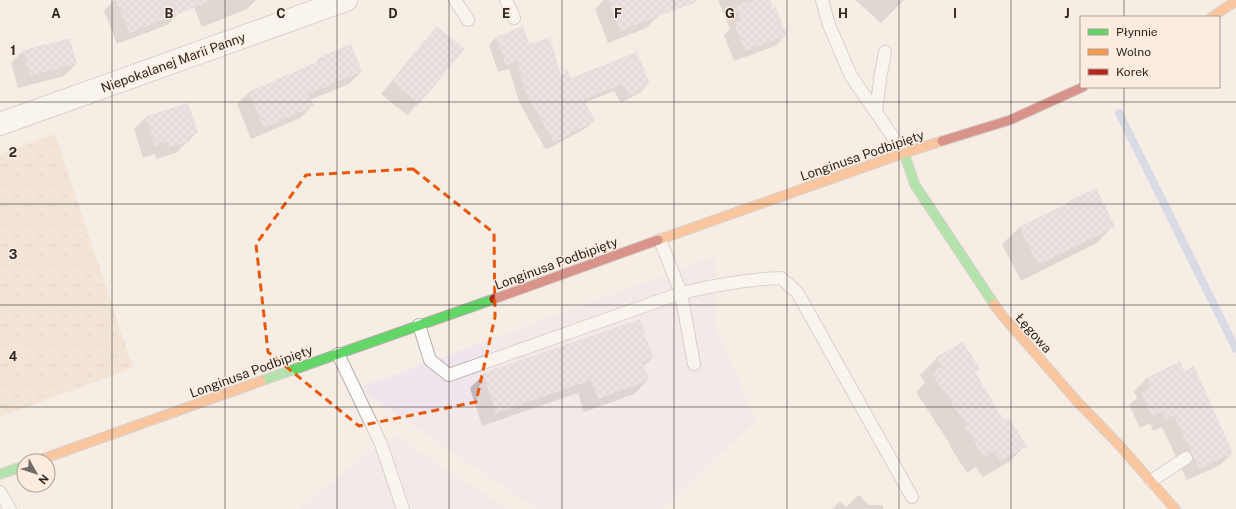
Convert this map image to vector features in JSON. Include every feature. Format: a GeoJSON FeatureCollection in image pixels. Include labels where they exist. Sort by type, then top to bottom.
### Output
{"type":"FeatureCollection","features":[{"type":"Feature","properties":{"kind":"street","name":"Niepokalanej Marii Panny"},"geometry":{"type":"LineString","coordinates":[[0,124],[346,0]]}},
{"type":"Feature","properties":{"kind":"street"},"geometry":{"type":"LineString","coordinates":[[1214,16],[1236,1]]}},
{"type":"Feature","properties":{"kind":"street","name":"Longinusa Podbipięty"},"geometry":{"type":"LineString","coordinates":[[56,454],[904,153],[1010,120],[1081,88]]}},
{"type":"Feature","properties":{"kind":"street","name":"Łęgowa"},"geometry":{"type":"LineString","coordinates":[[904,153],[915,185],[1000,314],[1075,400],[1121,446],[1175,509]]}},
{"type":"Feature","properties":{"kind":"street"},"geometry":{"type":"LineString","coordinates":[[0,474],[16,469]]}},
{"type":"Feature","properties":{"kind":"lane"},"geometry":{"type":"LineString","coordinates":[[454,0],[468,20]]}},
{"type":"Feature","properties":{"kind":"lane"},"geometry":{"type":"LineString","coordinates":[[506,0],[514,18]]}},
{"type":"Feature","properties":{"kind":"lane"},"geometry":{"type":"LineString","coordinates":[[822,0],[829,25],[843,60],[854,80],[904,153]]}},
{"type":"Feature","properties":{"kind":"lane"},"geometry":{"type":"LineString","coordinates":[[876,112],[885,52]]}},
{"type":"Feature","properties":{"kind":"lane"},"geometry":{"type":"LineString","coordinates":[[660,240],[681,293],[694,364]]}},
{"type":"Feature","properties":{"kind":"lane"},"geometry":{"type":"LineString","coordinates":[[419,325],[430,360],[449,375],[681,293],[718,284],[781,278],[797,292],[912,497]]}},
{"type":"Feature","properties":{"kind":"lane"},"geometry":{"type":"LineString","coordinates":[[338,354],[381,444],[403,509]]}},
{"type":"Feature","properties":{"kind":"lane"},"geometry":{"type":"LineString","coordinates":[[1151,481],[1186,458]]}},
{"type":"Feature","properties":{"kind":"lane"},"geometry":{"type":"LineString","coordinates":[[0,492],[10,509]]}},
{"type":"Feature","properties":{"kind":"highlighted area"},"geometry":{"type":"Polygon","coordinates":[[[413,169],[494,233],[495,317],[476,402],[359,426],[268,352],[256,244],[306,175],[413,169]]]}},
{"type":"Feature","properties":{"kind":"shaded area"},"geometry":{"type":"Polygon","coordinates":[[[714,257],[718,284],[715,326],[756,421],[661,509],[537,509],[358,388],[714,257]]]}},
{"type":"Feature","properties":{"kind":"shaded area"},"geometry":{"type":"Polygon","coordinates":[[[397,437],[507,509],[300,509],[372,449],[397,437]]]}},
{"type":"Feature","properties":{"kind":"green space"},"geometry":{"type":"Polygon","coordinates":[[[55,134],[133,368],[0,417],[0,154],[55,134]]]}},
{"type":"Feature","properties":{"kind":"building"},"geometry":{"type":"Polygon","coordinates":[[[116,0],[209,0],[209,2],[129,33],[116,0]]]}},
{"type":"Feature","properties":{"kind":"building"},"geometry":{"type":"Polygon","coordinates":[[[608,0],[696,0],[696,2],[620,31],[608,0]]]}},
{"type":"Feature","properties":{"kind":"building"},"geometry":{"type":"Polygon","coordinates":[[[751,0],[770,0],[773,8],[776,7],[787,36],[745,51],[734,23],[741,20],[735,6],[751,0]]]}},
{"type":"Feature","properties":{"kind":"building"},"geometry":{"type":"Polygon","coordinates":[[[437,26],[465,49],[419,104],[392,81],[437,26]]]}},
{"type":"Feature","properties":{"kind":"building"},"geometry":{"type":"Polygon","coordinates":[[[523,26],[529,44],[550,37],[561,76],[567,70],[571,78],[637,52],[650,84],[629,96],[622,84],[584,100],[595,120],[554,143],[526,94],[517,62],[506,65],[496,37],[523,26]]]}},
{"type":"Feature","properties":{"kind":"building"},"geometry":{"type":"Polygon","coordinates":[[[70,38],[77,64],[30,76],[23,50],[70,38]]]}},
{"type":"Feature","properties":{"kind":"building"},"geometry":{"type":"Polygon","coordinates":[[[351,44],[362,72],[308,94],[314,106],[264,128],[248,92],[322,60],[321,56],[351,44]]]}},
{"type":"Feature","properties":{"kind":"building"},"geometry":{"type":"Polygon","coordinates":[[[188,103],[198,133],[188,136],[190,141],[168,148],[167,142],[155,146],[146,116],[188,103]]]}},
{"type":"Feature","properties":{"kind":"building"},"geometry":{"type":"Polygon","coordinates":[[[1096,188],[1115,227],[1038,265],[1019,227],[1096,188]]]}},
{"type":"Feature","properties":{"kind":"building"},"geometry":{"type":"Polygon","coordinates":[[[640,319],[653,358],[642,362],[649,381],[598,399],[591,380],[496,413],[483,373],[640,319]]]}},
{"type":"Feature","properties":{"kind":"building"},"geometry":{"type":"Polygon","coordinates":[[[963,342],[980,369],[975,372],[1004,420],[1009,418],[1027,446],[1000,461],[993,451],[984,457],[965,427],[967,426],[932,374],[941,367],[936,357],[963,342]]]}},
{"type":"Feature","properties":{"kind":"building"},"geometry":{"type":"Polygon","coordinates":[[[1180,361],[1184,371],[1194,366],[1233,453],[1199,469],[1174,415],[1166,420],[1162,412],[1152,416],[1141,393],[1150,388],[1146,378],[1180,361]]]}},
{"type":"Feature","properties":{"kind":"waterway"},"geometry":{"type":"LineString","coordinates":[[1119,113],[1236,349]]}},
{"type":"Feature","properties":{"kind":"traffic: fast"},"geometry":{"type":"LineString","coordinates":[[904,153],[915,185],[994,304]]}},
{"type":"Feature","properties":{"kind":"traffic: fast"},"geometry":{"type":"LineString","coordinates":[[261,381],[494,299]]}},
{"type":"Feature","properties":{"kind":"traffic: fast"},"geometry":{"type":"LineString","coordinates":[[0,474],[16,469]]}},
{"type":"Feature","properties":{"kind":"traffic: slow"},"geometry":{"type":"LineString","coordinates":[[1214,16],[1236,1]]}},
{"type":"Feature","properties":{"kind":"traffic: slow"},"geometry":{"type":"LineString","coordinates":[[658,240],[942,141]]}},
{"type":"Feature","properties":{"kind":"traffic: slow"},"geometry":{"type":"LineString","coordinates":[[994,304],[1075,399],[1121,447],[1175,509]]}},
{"type":"Feature","properties":{"kind":"traffic: slow"},"geometry":{"type":"LineString","coordinates":[[56,454],[261,381]]}},
{"type":"Feature","properties":{"kind":"traffic: jam"},"geometry":{"type":"LineString","coordinates":[[942,141],[1010,120],[1081,88]]}},
{"type":"Feature","properties":{"kind":"traffic: jam"},"geometry":{"type":"LineString","coordinates":[[494,299],[658,240]]}}]}
